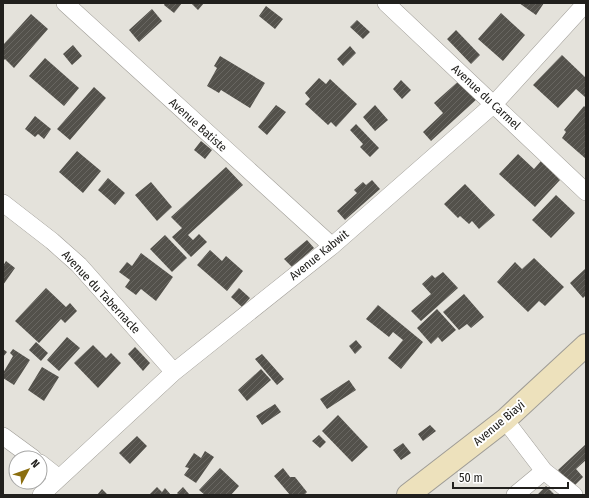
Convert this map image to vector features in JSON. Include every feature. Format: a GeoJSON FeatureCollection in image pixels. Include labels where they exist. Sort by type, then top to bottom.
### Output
{"type":"FeatureCollection","features":[{"type":"Feature","properties":{"kind":"street","name":"Avenue Batiste"},"geometry":{"type":"LineString","coordinates":[[65,3],[332,246]]}},
{"type":"Feature","properties":{"kind":"street","name":"Avenue du Carmel"},"geometry":{"type":"LineString","coordinates":[[386,3],[586,192]]}},
{"type":"Feature","properties":{"kind":"street","name":"Avenue Kabwit"},"geometry":{"type":"LineString","coordinates":[[41,495],[174,372],[332,246],[494,104],[586,3]]}},
{"type":"Feature","properties":{"kind":"street","name":"Avenue du Tabernacle"},"geometry":{"type":"LineString","coordinates":[[3,203],[79,265],[174,372]]}},
{"type":"Feature","properties":{"kind":"street","name":"Avenue Biayi"},"geometry":{"type":"LineString","coordinates":[[408,495],[505,420],[586,345]]}},
{"type":"Feature","properties":{"kind":"street"},"geometry":{"type":"LineString","coordinates":[[505,420],[544,471],[574,495]]}},
{"type":"Feature","properties":{"kind":"street"},"geometry":{"type":"LineString","coordinates":[[3,436],[22,450]]}},
{"type":"Feature","properties":{"kind":"street"},"geometry":{"type":"LineString","coordinates":[[48,470],[59,478]]}},
{"type":"Feature","properties":{"kind":"street"},"geometry":{"type":"LineString","coordinates":[[515,495],[544,471]]}},
{"type":"Feature","properties":{"kind":"building"},"geometry":{"type":"Polygon","coordinates":[[[165,3],[182,3],[174,13],[164,5],[165,3]]]}},
{"type":"Feature","properties":{"kind":"building"},"geometry":{"type":"Polygon","coordinates":[[[191,3],[204,3],[198,10],[191,3]]]}},
{"type":"Feature","properties":{"kind":"building"},"geometry":{"type":"Polygon","coordinates":[[[519,3],[544,3],[536,15],[519,3]]]}},
{"type":"Feature","properties":{"kind":"building"},"geometry":{"type":"Polygon","coordinates":[[[266,6],[283,19],[275,29],[259,16],[266,6]]]}},
{"type":"Feature","properties":{"kind":"building"},"geometry":{"type":"Polygon","coordinates":[[[152,9],[162,21],[139,42],[129,30],[152,9]]]}},
{"type":"Feature","properties":{"kind":"building"},"geometry":{"type":"Polygon","coordinates":[[[501,13],[525,35],[503,61],[478,39],[501,13]]]}},
{"type":"Feature","properties":{"kind":"building"},"geometry":{"type":"Polygon","coordinates":[[[31,14],[48,29],[14,68],[5,59],[3,61],[3,45],[31,14]]]}},
{"type":"Feature","properties":{"kind":"building"},"geometry":{"type":"Polygon","coordinates":[[[357,20],[370,32],[363,39],[350,27],[357,20]]]}},
{"type":"Feature","properties":{"kind":"building"},"geometry":{"type":"Polygon","coordinates":[[[456,30],[480,55],[471,64],[447,39],[456,30]]]}},
{"type":"Feature","properties":{"kind":"building"},"geometry":{"type":"Polygon","coordinates":[[[73,45],[82,56],[72,65],[63,54],[73,45]]]}},
{"type":"Feature","properties":{"kind":"building"},"geometry":{"type":"Polygon","coordinates":[[[350,46],[356,53],[343,66],[337,59],[350,46]]]}},
{"type":"Feature","properties":{"kind":"building"},"geometry":{"type":"Polygon","coordinates":[[[562,55],[586,78],[586,96],[585,97],[576,89],[558,108],[533,85],[562,55]]]}},
{"type":"Feature","properties":{"kind":"building"},"geometry":{"type":"Polygon","coordinates":[[[220,56],[265,83],[250,108],[221,90],[219,93],[207,86],[217,68],[214,66],[220,56]]]}},
{"type":"Feature","properties":{"kind":"building"},"geometry":{"type":"Polygon","coordinates":[[[45,58],[79,88],[64,106],[29,76],[45,58]]]}},
{"type":"Feature","properties":{"kind":"building"},"geometry":{"type":"Polygon","coordinates":[[[319,78],[326,84],[330,79],[357,104],[336,127],[331,122],[328,125],[305,104],[310,99],[305,93],[319,78]]]}},
{"type":"Feature","properties":{"kind":"building"},"geometry":{"type":"Polygon","coordinates":[[[461,79],[478,98],[431,141],[423,132],[443,113],[434,103],[461,79]]]}},
{"type":"Feature","properties":{"kind":"building"},"geometry":{"type":"Polygon","coordinates":[[[401,80],[411,90],[402,99],[393,89],[401,80]]]}},
{"type":"Feature","properties":{"kind":"building"},"geometry":{"type":"Polygon","coordinates":[[[94,87],[106,98],[70,140],[57,129],[94,87]]]}},
{"type":"Feature","properties":{"kind":"building"},"geometry":{"type":"Polygon","coordinates":[[[276,105],[286,112],[267,135],[258,127],[276,105]]]}},
{"type":"Feature","properties":{"kind":"building"},"geometry":{"type":"Polygon","coordinates":[[[375,105],[388,120],[375,131],[363,117],[375,105]]]}},
{"type":"Feature","properties":{"kind":"building"},"geometry":{"type":"Polygon","coordinates":[[[584,106],[586,108],[586,159],[562,138],[566,132],[564,130],[584,106]]]}},
{"type":"Feature","properties":{"kind":"building"},"geometry":{"type":"Polygon","coordinates":[[[35,116],[51,129],[44,139],[38,134],[35,137],[25,129],[35,116]]]}},
{"type":"Feature","properties":{"kind":"building"},"geometry":{"type":"Polygon","coordinates":[[[356,124],[379,148],[370,157],[360,147],[363,144],[350,130],[356,124]]]}},
{"type":"Feature","properties":{"kind":"building"},"geometry":{"type":"Polygon","coordinates":[[[201,141],[212,150],[205,159],[194,150],[201,141]]]}},
{"type":"Feature","properties":{"kind":"building"},"geometry":{"type":"Polygon","coordinates":[[[77,151],[101,171],[83,193],[59,172],[77,151]]]}},
{"type":"Feature","properties":{"kind":"building"},"geometry":{"type":"Polygon","coordinates":[[[518,154],[534,169],[541,161],[560,180],[535,207],[499,174],[518,154]]]}},
{"type":"Feature","properties":{"kind":"building"},"geometry":{"type":"Polygon","coordinates":[[[226,167],[243,185],[188,235],[193,240],[199,234],[207,242],[191,257],[172,237],[182,228],[171,217],[226,167]]]}},
{"type":"Feature","properties":{"kind":"building"},"geometry":{"type":"Polygon","coordinates":[[[108,178],[125,193],[115,205],[98,190],[108,178]]]}},
{"type":"Feature","properties":{"kind":"building"},"geometry":{"type":"Polygon","coordinates":[[[372,180],[380,189],[345,220],[337,211],[357,193],[354,190],[363,182],[366,185],[372,180]]]}},
{"type":"Feature","properties":{"kind":"building"},"geometry":{"type":"Polygon","coordinates":[[[151,182],[172,207],[157,221],[135,195],[151,182]]]}},
{"type":"Feature","properties":{"kind":"building"},"geometry":{"type":"Polygon","coordinates":[[[465,184],[495,215],[479,229],[472,221],[469,224],[460,216],[458,218],[444,204],[465,184]]]}},
{"type":"Feature","properties":{"kind":"building"},"geometry":{"type":"Polygon","coordinates":[[[556,195],[575,213],[551,238],[532,220],[556,195]]]}},
{"type":"Feature","properties":{"kind":"building"},"geometry":{"type":"Polygon","coordinates":[[[165,235],[187,258],[172,272],[150,249],[165,235]]]}},
{"type":"Feature","properties":{"kind":"building"},"geometry":{"type":"Polygon","coordinates":[[[307,240],[314,248],[292,267],[284,259],[307,240]]]}},
{"type":"Feature","properties":{"kind":"building"},"geometry":{"type":"Polygon","coordinates":[[[210,250],[222,261],[226,256],[243,271],[227,291],[197,265],[210,250]]]}},
{"type":"Feature","properties":{"kind":"building"},"geometry":{"type":"Polygon","coordinates":[[[141,253],[173,277],[156,301],[141,289],[136,295],[125,287],[130,280],[119,272],[127,262],[132,266],[141,253]]]}},
{"type":"Feature","properties":{"kind":"building"},"geometry":{"type":"Polygon","coordinates":[[[534,258],[564,287],[545,306],[539,301],[528,312],[497,282],[515,262],[522,269],[534,258]]]}},
{"type":"Feature","properties":{"kind":"building"},"geometry":{"type":"Polygon","coordinates":[[[6,261],[15,268],[3,285],[3,266],[6,261]]]}},
{"type":"Feature","properties":{"kind":"building"},"geometry":{"type":"Polygon","coordinates":[[[585,269],[586,295],[583,298],[570,283],[585,269]]]}},
{"type":"Feature","properties":{"kind":"building"},"geometry":{"type":"Polygon","coordinates":[[[443,272],[458,288],[421,321],[411,311],[431,294],[422,284],[432,275],[435,278],[443,272]]]}},
{"type":"Feature","properties":{"kind":"building"},"geometry":{"type":"Polygon","coordinates":[[[46,288],[66,307],[70,303],[77,311],[65,323],[61,319],[39,343],[15,321],[46,288]]]}},
{"type":"Feature","properties":{"kind":"building"},"geometry":{"type":"Polygon","coordinates":[[[239,288],[250,298],[242,307],[231,297],[239,288]]]}},
{"type":"Feature","properties":{"kind":"building"},"geometry":{"type":"Polygon","coordinates":[[[464,294],[484,317],[471,328],[467,324],[459,330],[443,312],[464,294]]]}},
{"type":"Feature","properties":{"kind":"building"},"geometry":{"type":"Polygon","coordinates":[[[378,305],[423,342],[401,369],[388,358],[403,340],[393,332],[389,337],[366,319],[378,305]]]}},
{"type":"Feature","properties":{"kind":"building"},"geometry":{"type":"Polygon","coordinates":[[[437,309],[456,330],[442,342],[438,337],[431,344],[417,328],[437,309]]]}},
{"type":"Feature","properties":{"kind":"building"},"geometry":{"type":"Polygon","coordinates":[[[67,337],[80,348],[59,371],[47,360],[67,337]]]}},
{"type":"Feature","properties":{"kind":"building"},"geometry":{"type":"Polygon","coordinates":[[[356,340],[362,347],[355,354],[349,346],[356,340]]]}},
{"type":"Feature","properties":{"kind":"building"},"geometry":{"type":"Polygon","coordinates":[[[36,342],[48,353],[41,361],[29,350],[36,342]]]}},
{"type":"Feature","properties":{"kind":"building"},"geometry":{"type":"Polygon","coordinates":[[[93,345],[106,358],[111,353],[121,363],[98,388],[74,363],[93,345]]]}},
{"type":"Feature","properties":{"kind":"building"},"geometry":{"type":"Polygon","coordinates":[[[135,347],[150,363],[143,371],[128,354],[135,347]]]}},
{"type":"Feature","properties":{"kind":"building"},"geometry":{"type":"Polygon","coordinates":[[[3,349],[7,352],[3,357],[3,349]]]}},
{"type":"Feature","properties":{"kind":"building"},"geometry":{"type":"Polygon","coordinates":[[[13,349],[30,360],[14,385],[3,378],[3,373],[13,356],[10,353],[13,349]]]}},
{"type":"Feature","properties":{"kind":"building"},"geometry":{"type":"Polygon","coordinates":[[[262,354],[284,379],[277,385],[255,359],[262,354]]]}},
{"type":"Feature","properties":{"kind":"building"},"geometry":{"type":"Polygon","coordinates":[[[42,367],[59,377],[44,401],[28,390],[42,367]]]}},
{"type":"Feature","properties":{"kind":"building"},"geometry":{"type":"Polygon","coordinates":[[[261,369],[271,380],[247,401],[238,390],[261,369]]]}},
{"type":"Feature","properties":{"kind":"building"},"geometry":{"type":"Polygon","coordinates":[[[349,380],[356,390],[327,409],[320,399],[349,380]]]}},
{"type":"Feature","properties":{"kind":"building"},"geometry":{"type":"Polygon","coordinates":[[[275,404],[281,412],[262,425],[256,416],[275,404]]]}},
{"type":"Feature","properties":{"kind":"building"},"geometry":{"type":"Polygon","coordinates":[[[338,415],[368,447],[352,462],[322,431],[338,415]]]}},
{"type":"Feature","properties":{"kind":"building"},"geometry":{"type":"Polygon","coordinates":[[[430,425],[436,431],[423,441],[418,434],[430,425]]]}},
{"type":"Feature","properties":{"kind":"building"},"geometry":{"type":"Polygon","coordinates":[[[319,435],[326,442],[320,448],[312,441],[319,435]]]}},
{"type":"Feature","properties":{"kind":"building"},"geometry":{"type":"Polygon","coordinates":[[[137,436],[147,446],[130,464],[119,453],[137,436]]]}},
{"type":"Feature","properties":{"kind":"building"},"geometry":{"type":"Polygon","coordinates":[[[403,443],[411,453],[401,460],[393,450],[403,443]]]}},
{"type":"Feature","properties":{"kind":"building"},"geometry":{"type":"Polygon","coordinates":[[[586,444],[586,460],[576,469],[583,477],[573,487],[558,470],[586,444]]]}},
{"type":"Feature","properties":{"kind":"building"},"geometry":{"type":"Polygon","coordinates":[[[205,451],[214,457],[196,483],[184,475],[189,468],[185,467],[194,453],[201,458],[205,451]]]}},
{"type":"Feature","properties":{"kind":"building"},"geometry":{"type":"Polygon","coordinates":[[[220,468],[239,486],[231,495],[205,495],[199,490],[220,468]]]}},
{"type":"Feature","properties":{"kind":"building"},"geometry":{"type":"Polygon","coordinates":[[[283,468],[290,477],[295,477],[307,492],[304,495],[290,495],[274,476],[283,468]]]}},
{"type":"Feature","properties":{"kind":"building"},"geometry":{"type":"Polygon","coordinates":[[[546,486],[555,495],[537,495],[546,486]]]}},
{"type":"Feature","properties":{"kind":"building"},"geometry":{"type":"Polygon","coordinates":[[[157,487],[162,492],[165,488],[171,495],[149,495],[157,487]]]}},
{"type":"Feature","properties":{"kind":"building"},"geometry":{"type":"Polygon","coordinates":[[[183,487],[189,494],[179,495],[177,493],[183,487]]]}},
{"type":"Feature","properties":{"kind":"building"},"geometry":{"type":"Polygon","coordinates":[[[102,489],[108,495],[97,495],[102,489]]]}}]}
